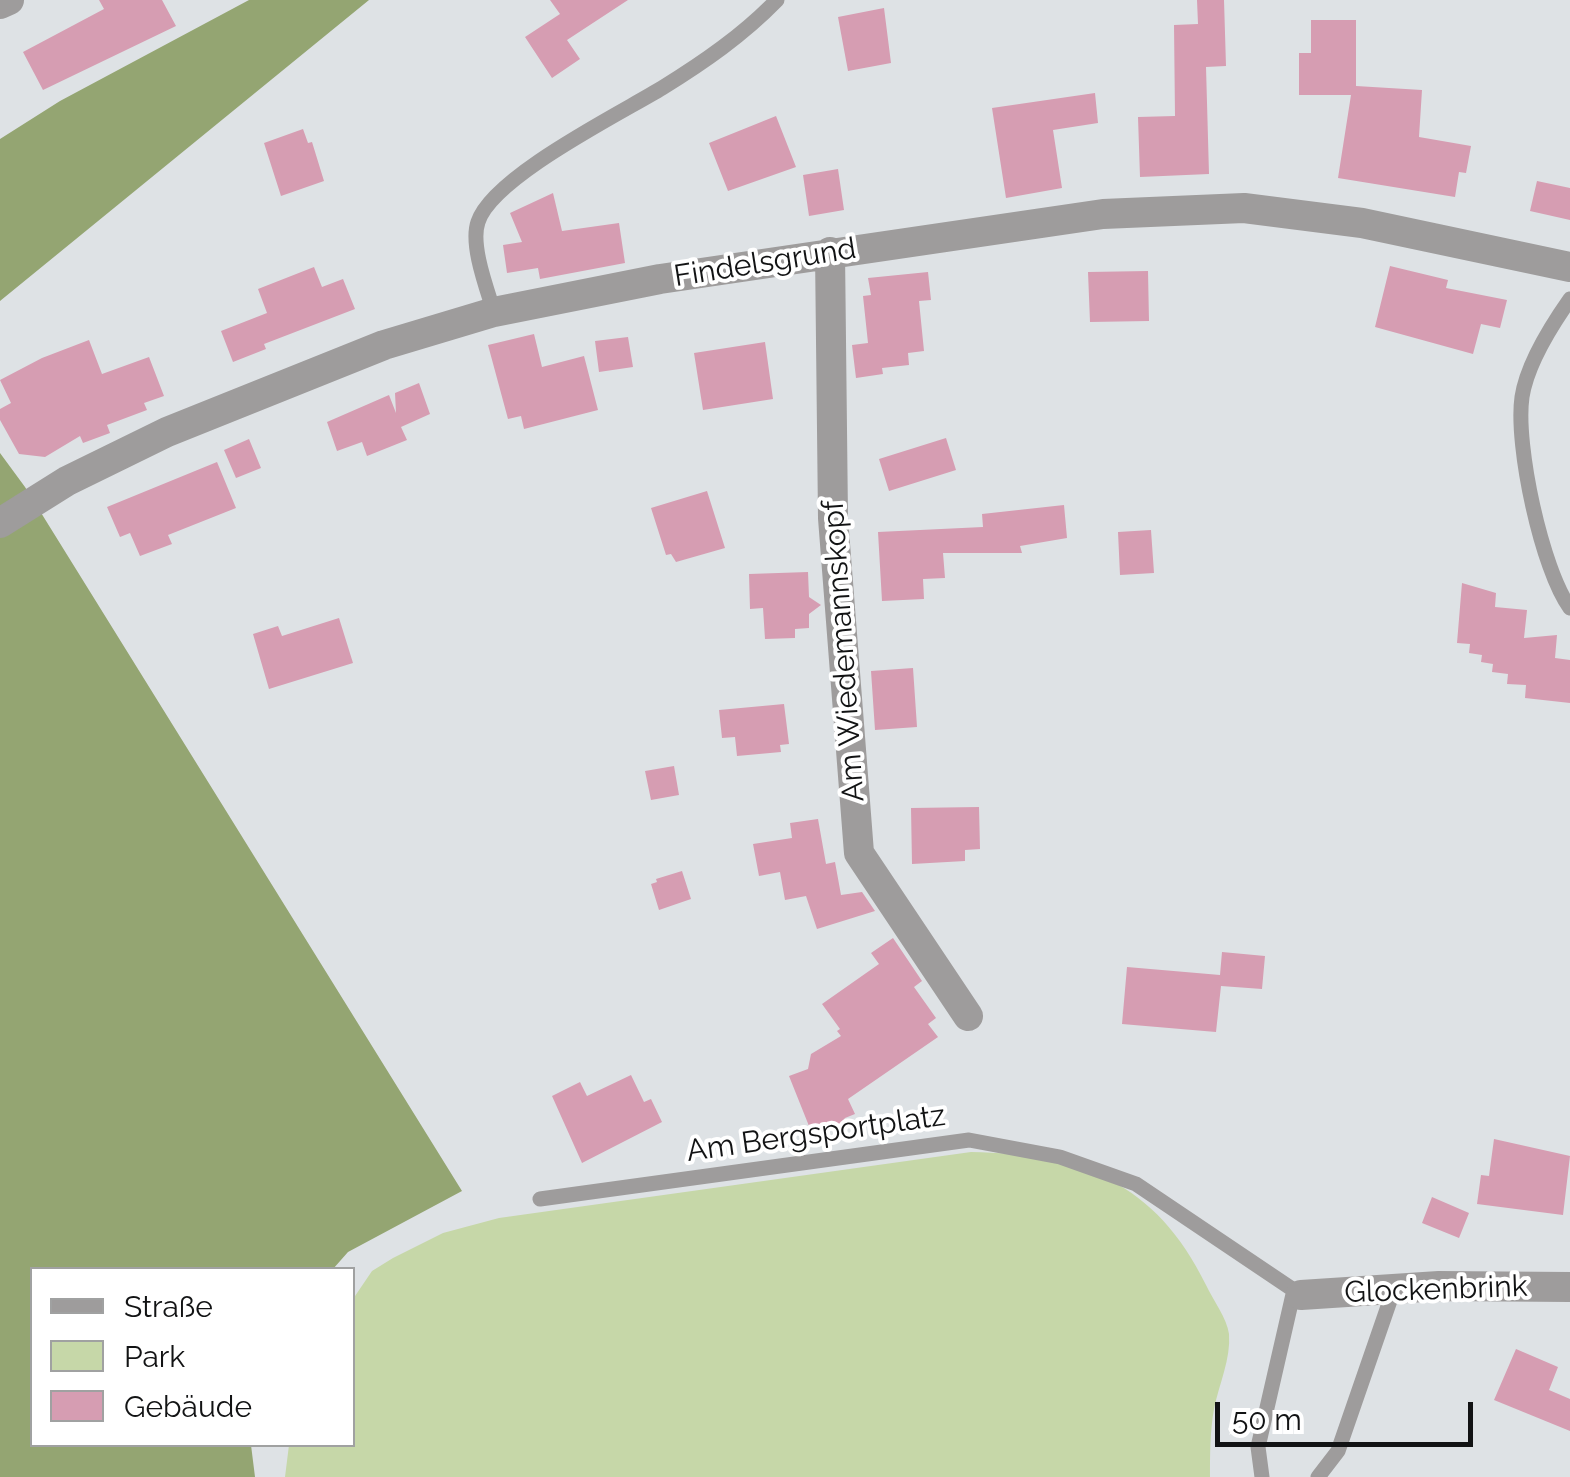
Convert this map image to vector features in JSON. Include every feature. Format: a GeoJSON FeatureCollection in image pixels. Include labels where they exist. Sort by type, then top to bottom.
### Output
{"type":"FeatureCollection","features":[{"type":"Feature","properties":{"kind":"street"},"geometry":{"type":"LineString","coordinates":[[0,4],[9,0]]}},
{"type":"Feature","properties":{"kind":"street","name":"Findelsgrund"},"geometry":{"type":"LineString","coordinates":[[0,523],[66,481],[167,432],[384,345],[494,312],[660,279],[1102,214],[1244,208],[1362,222],[1570,267]]}},
{"type":"Feature","properties":{"kind":"street","name":"Am Wiedemannskopf"},"geometry":{"type":"LineString","coordinates":[[830,252],[833,518],[859,853],[968,1016]]}},
{"type":"Feature","properties":{"kind":"street","name":"Glockenbrink"},"geometry":{"type":"LineString","coordinates":[[1298,1293],[1570,1287]]}},
{"type":"Feature","properties":{"kind":"lane"},"geometry":{"type":"LineString","coordinates":[[494,312],[478,258],[478,222],[498,195],[560,146],[663,88],[744,34],[777,0]]}},
{"type":"Feature","properties":{"kind":"lane"},"geometry":{"type":"LineString","coordinates":[[1570,299],[1557,317],[1522,396],[1521,438],[1547,555],[1560,594],[1570,608]]}},
{"type":"Feature","properties":{"kind":"lane","name":"Am Bergsportplatz"},"geometry":{"type":"LineString","coordinates":[[540,1199],[969,1140],[1060,1158],[1136,1184],[1298,1293]]}},
{"type":"Feature","properties":{"kind":"lane"},"geometry":{"type":"LineString","coordinates":[[1318,1477],[1338,1451],[1394,1289]]}},
{"type":"Feature","properties":{"kind":"lane"},"geometry":{"type":"LineString","coordinates":[[1262,1477],[1258,1447],[1298,1293]]}},
{"type":"Feature","properties":{"kind":"green space"},"geometry":{"type":"Polygon","coordinates":[[[249,0],[369,0],[0,301],[0,139],[60,101],[249,0]]]}},
{"type":"Feature","properties":{"kind":"green space"},"geometry":{"type":"Polygon","coordinates":[[[0,453],[25,487],[462,1191],[348,1252],[335,1267],[30,1267],[30,1447],[251,1447],[255,1477],[0,1477],[0,453]]]}},
{"type":"Feature","properties":{"kind":"green space"},"geometry":{"type":"Polygon","coordinates":[[[971,1152],[1047,1159],[1081,1168],[1139,1198],[1164,1221],[1186,1250],[1223,1315],[1229,1343],[1213,1417],[1210,1477],[285,1477],[289,1447],[355,1447],[355,1296],[372,1271],[443,1233],[499,1218],[971,1152]]]}},
{"type":"Feature","properties":{"kind":"building"},"geometry":{"type":"Polygon","coordinates":[[[99,0],[162,0],[176,26],[43,90],[23,52],[104,9],[99,0]]]}},
{"type":"Feature","properties":{"kind":"building"},"geometry":{"type":"Polygon","coordinates":[[[550,0],[628,0],[567,40],[580,59],[552,78],[525,37],[560,14],[550,0]]]}},
{"type":"Feature","properties":{"kind":"building"},"geometry":{"type":"Polygon","coordinates":[[[1197,0],[1224,0],[1226,66],[1206,67],[1209,174],[1140,177],[1138,117],[1175,116],[1174,25],[1198,24],[1197,0]]]}},
{"type":"Feature","properties":{"kind":"building"},"geometry":{"type":"Polygon","coordinates":[[[884,8],[891,63],[848,71],[838,17],[884,8]]]}},
{"type":"Feature","properties":{"kind":"building"},"geometry":{"type":"Polygon","coordinates":[[[1311,20],[1356,20],[1356,86],[1422,90],[1419,137],[1471,146],[1466,173],[1459,172],[1455,197],[1338,178],[1351,95],[1299,95],[1299,53],[1311,53],[1311,20]]]}},
{"type":"Feature","properties":{"kind":"building"},"geometry":{"type":"Polygon","coordinates":[[[1095,93],[1098,123],[1053,130],[1062,188],[1006,198],[992,108],[1095,93]]]}},
{"type":"Feature","properties":{"kind":"building"},"geometry":{"type":"Polygon","coordinates":[[[776,116],[796,167],[728,191],[709,143],[776,116]]]}},
{"type":"Feature","properties":{"kind":"building"},"geometry":{"type":"Polygon","coordinates":[[[303,129],[308,143],[312,142],[324,181],[281,196],[264,143],[303,129]]]}},
{"type":"Feature","properties":{"kind":"building"},"geometry":{"type":"Polygon","coordinates":[[[838,169],[844,210],[809,216],[803,175],[838,169]]]}},
{"type":"Feature","properties":{"kind":"building"},"geometry":{"type":"Polygon","coordinates":[[[1537,181],[1570,188],[1570,220],[1530,211],[1537,181]]]}},
{"type":"Feature","properties":{"kind":"building"},"geometry":{"type":"Polygon","coordinates":[[[553,193],[562,231],[619,223],[625,263],[540,279],[538,268],[507,273],[503,245],[522,242],[510,213],[553,193]]]}},
{"type":"Feature","properties":{"kind":"building"},"geometry":{"type":"Polygon","coordinates":[[[1390,266],[1448,280],[1446,288],[1507,300],[1500,328],[1481,324],[1473,354],[1375,327],[1390,266]]]}},
{"type":"Feature","properties":{"kind":"building"},"geometry":{"type":"Polygon","coordinates":[[[314,267],[322,287],[343,279],[355,309],[264,344],[266,349],[233,362],[221,331],[267,313],[258,289],[314,267]]]}},
{"type":"Feature","properties":{"kind":"building"},"geometry":{"type":"Polygon","coordinates":[[[1148,271],[1149,321],[1090,322],[1088,272],[1148,271]]]}},
{"type":"Feature","properties":{"kind":"building"},"geometry":{"type":"Polygon","coordinates":[[[928,272],[931,300],[919,301],[924,351],[908,353],[909,365],[882,368],[883,374],[856,378],[852,345],[868,343],[863,296],[871,295],[868,278],[928,272]]]}},
{"type":"Feature","properties":{"kind":"building"},"geometry":{"type":"Polygon","coordinates":[[[534,334],[542,367],[584,356],[598,410],[524,429],[521,416],[508,419],[488,345],[534,334]]]}},
{"type":"Feature","properties":{"kind":"building"},"geometry":{"type":"Polygon","coordinates":[[[628,337],[633,367],[599,372],[595,341],[628,337]]]}},
{"type":"Feature","properties":{"kind":"building"},"geometry":{"type":"Polygon","coordinates":[[[89,340],[102,374],[149,357],[164,396],[144,403],[147,410],[107,425],[110,433],[83,443],[80,436],[45,457],[19,454],[0,420],[0,409],[11,403],[0,380],[89,340]]]}},
{"type":"Feature","properties":{"kind":"building"},"geometry":{"type":"Polygon","coordinates":[[[765,342],[773,399],[703,410],[694,353],[765,342]]]}},
{"type":"Feature","properties":{"kind":"building"},"geometry":{"type":"Polygon","coordinates":[[[419,383],[430,414],[401,427],[407,440],[367,456],[362,442],[337,451],[327,422],[389,395],[396,413],[395,393],[419,383]]]}},
{"type":"Feature","properties":{"kind":"building"},"geometry":{"type":"Polygon","coordinates":[[[946,438],[956,470],[889,491],[879,459],[946,438]]]}},
{"type":"Feature","properties":{"kind":"building"},"geometry":{"type":"Polygon","coordinates":[[[249,439],[261,468],[236,478],[224,450],[249,439]]]}},
{"type":"Feature","properties":{"kind":"building"},"geometry":{"type":"Polygon","coordinates":[[[217,462],[236,508],[168,535],[172,544],[140,556],[130,533],[120,537],[107,507],[217,462]]]}},
{"type":"Feature","properties":{"kind":"building"},"geometry":{"type":"Polygon","coordinates":[[[707,491],[725,548],[676,562],[671,554],[666,555],[651,508],[707,491]]]}},
{"type":"Feature","properties":{"kind":"building"},"geometry":{"type":"Polygon","coordinates":[[[1064,505],[1067,538],[1020,546],[1022,553],[943,553],[945,578],[923,579],[924,599],[882,601],[878,532],[983,527],[982,514],[1064,505]]]}},
{"type":"Feature","properties":{"kind":"building"},"geometry":{"type":"Polygon","coordinates":[[[1151,530],[1154,573],[1120,575],[1118,532],[1151,530]]]}},
{"type":"Feature","properties":{"kind":"building"},"geometry":{"type":"Polygon","coordinates":[[[808,572],[809,597],[821,605],[809,614],[809,628],[795,629],[795,638],[765,639],[763,608],[750,609],[749,574],[808,572]]]}},
{"type":"Feature","properties":{"kind":"building"},"geometry":{"type":"Polygon","coordinates":[[[1462,583],[1496,593],[1495,607],[1527,610],[1524,638],[1557,635],[1555,658],[1570,660],[1570,703],[1525,698],[1526,685],[1507,684],[1508,674],[1492,672],[1493,664],[1481,662],[1482,655],[1469,653],[1470,644],[1457,643],[1462,583]]]}},
{"type":"Feature","properties":{"kind":"building"},"geometry":{"type":"Polygon","coordinates":[[[339,618],[353,663],[269,689],[253,634],[278,626],[282,636],[339,618]]]}},
{"type":"Feature","properties":{"kind":"building"},"geometry":{"type":"Polygon","coordinates":[[[913,668],[917,727],[875,730],[871,671],[913,668]]]}},
{"type":"Feature","properties":{"kind":"building"},"geometry":{"type":"Polygon","coordinates":[[[784,704],[789,744],[780,745],[781,752],[737,756],[735,737],[722,738],[719,710],[784,704]]]}},
{"type":"Feature","properties":{"kind":"building"},"geometry":{"type":"Polygon","coordinates":[[[674,766],[679,795],[651,800],[645,771],[674,766]]]}},
{"type":"Feature","properties":{"kind":"building"},"geometry":{"type":"Polygon","coordinates":[[[979,807],[980,849],[965,850],[965,861],[912,864],[911,808],[979,807]]]}},
{"type":"Feature","properties":{"kind":"building"},"geometry":{"type":"Polygon","coordinates":[[[818,819],[826,864],[835,862],[841,895],[862,892],[875,911],[817,929],[806,896],[785,900],[780,872],[759,876],[753,844],[792,838],[790,823],[818,819]]]}},
{"type":"Feature","properties":{"kind":"building"},"geometry":{"type":"Polygon","coordinates":[[[682,871],[691,899],[659,910],[651,884],[682,871]]]}},
{"type":"Feature","properties":{"kind":"building"},"geometry":{"type":"Polygon","coordinates":[[[893,938],[922,981],[914,987],[936,1018],[928,1024],[938,1037],[848,1099],[855,1114],[845,1118],[836,1129],[821,1127],[811,1131],[789,1076],[808,1069],[811,1054],[841,1036],[822,1004],[879,964],[871,953],[893,938]]]}},
{"type":"Feature","properties":{"kind":"building"},"geometry":{"type":"Polygon","coordinates":[[[1222,952],[1265,956],[1262,989],[1221,986],[1216,1032],[1122,1024],[1127,967],[1220,975],[1222,952]]]}},
{"type":"Feature","properties":{"kind":"building"},"geometry":{"type":"Polygon","coordinates":[[[631,1075],[644,1102],[651,1099],[662,1122],[582,1163],[552,1096],[580,1082],[587,1096],[631,1075]]]}},
{"type":"Feature","properties":{"kind":"building"},"geometry":{"type":"Polygon","coordinates":[[[1494,1139],[1570,1156],[1563,1215],[1477,1204],[1481,1175],[1489,1176],[1494,1139]]]}},
{"type":"Feature","properties":{"kind":"building"},"geometry":{"type":"Polygon","coordinates":[[[1432,1197],[1469,1213],[1459,1238],[1422,1223],[1432,1197]]]}},
{"type":"Feature","properties":{"kind":"building"},"geometry":{"type":"Polygon","coordinates":[[[1516,1349],[1558,1367],[1549,1390],[1570,1399],[1570,1431],[1494,1400],[1516,1349]]]}}]}
